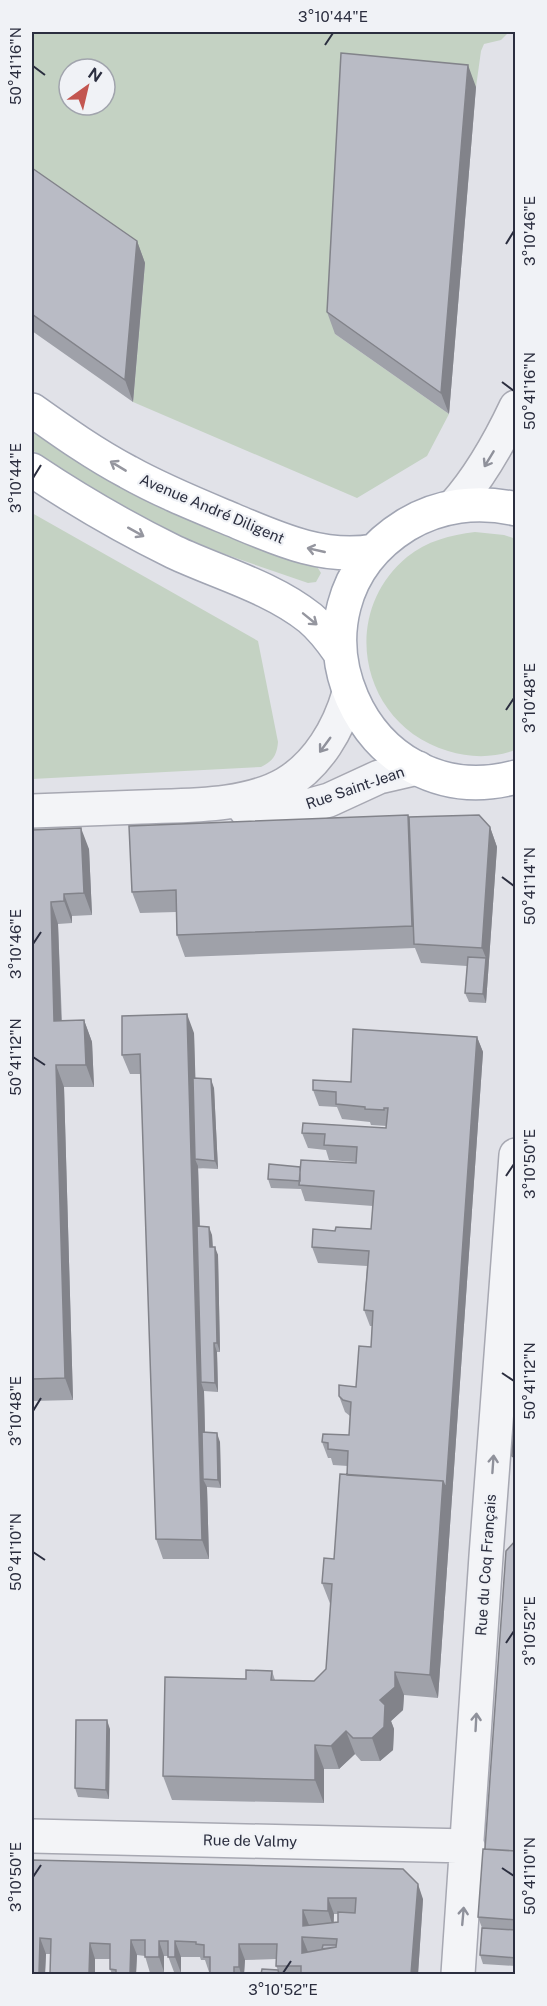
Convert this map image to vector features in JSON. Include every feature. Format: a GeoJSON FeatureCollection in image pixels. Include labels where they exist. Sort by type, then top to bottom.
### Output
{"type":"FeatureCollection","features":[{"type":"Feature","properties":{"kind":"main road","name":"Avenue André Diligent"},"geometry":{"type":"LineString","coordinates":[[32,410],[85,447],[128,472],[166,492],[229,519],[310,549],[343,554],[374,551]]}},
{"type":"Feature","properties":{"kind":"main road"},"geometry":{"type":"LineString","coordinates":[[32,470],[105,516],[150,540],[283,601],[310,618],[340,653]]}},
{"type":"Feature","properties":{"kind":"main road"},"geometry":{"type":"LineString","coordinates":[[516,509],[488,505],[454,506],[432,512],[410,522],[391,535],[374,551],[361,569],[347,599],[341,620],[340,653],[349,693],[359,714],[373,733],[398,756],[418,768],[439,776],[460,780],[493,781],[516,777]]}},
{"type":"Feature","properties":{"kind":"street"},"geometry":{"type":"LineString","coordinates":[[454,506],[466,493],[489,459],[516,407]]}},
{"type":"Feature","properties":{"kind":"street","name":"Rue Saint-Jean"},"geometry":{"type":"LineString","coordinates":[[32,811],[183,806],[241,800],[277,788],[294,779],[315,759],[332,734],[345,708],[349,693]]}},
{"type":"Feature","properties":{"kind":"street","name":"Rue Saint-Jean"},"geometry":{"type":"LineString","coordinates":[[183,806],[249,809],[304,806],[329,800],[379,777],[418,768]]}},
{"type":"Feature","properties":{"kind":"street","name":"Rue du Coq Français"},"geometry":{"type":"LineString","coordinates":[[458,1974],[486,1556],[503,1514],[516,1155]]}},
{"type":"Feature","properties":{"kind":"street","name":"Rue de Valmy"},"geometry":{"type":"LineString","coordinates":[[32,1836],[468,1846]]}},
{"type":"Feature","properties":{"kind":"green space"},"geometry":{"type":"Polygon","coordinates":[[[32,32],[509,32],[501,40],[484,44],[476,87],[350,75],[335,334],[449,414],[427,456],[357,498],[133,402],[145,263],[32,185],[32,32]]]}},
{"type":"Feature","properties":{"kind":"green space"},"geometry":{"type":"Polygon","coordinates":[[[32,426],[316,565],[321,573],[316,582],[308,583],[202,545],[146,520],[32,450],[32,426]]]}},
{"type":"Feature","properties":{"kind":"green space"},"geometry":{"type":"Polygon","coordinates":[[[32,513],[258,641],[278,742],[277,751],[269,762],[261,767],[32,779],[32,513]]]}},
{"type":"Feature","properties":{"kind":"green space"},"geometry":{"type":"Polygon","coordinates":[[[475,532],[504,535],[516,539],[515,750],[499,755],[465,755],[448,751],[419,738],[395,718],[379,694],[369,666],[367,637],[372,608],[385,581],[407,557],[423,547],[439,540],[475,532]]]}},
{"type":"Feature","properties":{"kind":"building"},"geometry":{"type":"Polygon","coordinates":[[[341,53],[468,65],[441,393],[327,312],[341,53]]]}},
{"type":"Feature","properties":{"kind":"building"},"geometry":{"type":"Polygon","coordinates":[[[32,168],[137,241],[125,380],[32,314],[32,168]]]}},
{"type":"Feature","properties":{"kind":"building"},"geometry":{"type":"Polygon","coordinates":[[[408,815],[412,926],[177,935],[176,890],[132,892],[129,826],[408,815]]]}},
{"type":"Feature","properties":{"kind":"building"},"geometry":{"type":"Polygon","coordinates":[[[479,815],[490,827],[482,948],[414,944],[409,817],[479,815]]]}},
{"type":"Feature","properties":{"kind":"building"},"geometry":{"type":"Polygon","coordinates":[[[81,828],[84,893],[64,894],[64,901],[51,902],[54,1021],[84,1020],[86,1065],[56,1065],[65,1378],[32,1379],[32,830],[81,828]]]}},
{"type":"Feature","properties":{"kind":"building"},"geometry":{"type":"Polygon","coordinates":[[[468,957],[486,958],[483,994],[465,993],[468,957]]]}},
{"type":"Feature","properties":{"kind":"building"},"geometry":{"type":"Polygon","coordinates":[[[187,1014],[202,1540],[156,1539],[140,1054],[122,1055],[122,1016],[187,1014]]]}},
{"type":"Feature","properties":{"kind":"building"},"geometry":{"type":"Polygon","coordinates":[[[353,1029],[477,1037],[446,1489],[443,1481],[347,1475],[348,1451],[328,1449],[328,1443],[322,1442],[323,1434],[349,1435],[351,1402],[339,1396],[339,1385],[356,1387],[359,1346],[371,1347],[373,1311],[364,1310],[369,1251],[312,1247],[313,1229],[335,1231],[336,1227],[371,1229],[374,1191],[299,1185],[301,1160],[356,1163],[357,1147],[324,1145],[325,1134],[302,1133],[303,1123],[386,1128],[388,1108],[384,1110],[365,1109],[365,1107],[336,1104],[336,1092],[313,1090],[313,1080],[351,1082],[353,1029]]]}},
{"type":"Feature","properties":{"kind":"building"},"geometry":{"type":"Polygon","coordinates":[[[193,1078],[211,1079],[215,1161],[195,1159],[193,1078]]]}},
{"type":"Feature","properties":{"kind":"building"},"geometry":{"type":"Polygon","coordinates":[[[269,1164],[300,1167],[300,1181],[268,1179],[269,1164]]]}},
{"type":"Feature","properties":{"kind":"building"},"geometry":{"type":"Polygon","coordinates":[[[197,1226],[209,1227],[210,1247],[215,1247],[217,1343],[214,1343],[215,1383],[201,1382],[197,1226]]]}},
{"type":"Feature","properties":{"kind":"building"},"geometry":{"type":"Polygon","coordinates":[[[516,1405],[516,1459],[512,1456],[516,1405]]]}},
{"type":"Feature","properties":{"kind":"building"},"geometry":{"type":"Polygon","coordinates":[[[202,1432],[217,1433],[218,1480],[203,1479],[202,1432]]]}},
{"type":"Feature","properties":{"kind":"building"},"geometry":{"type":"Polygon","coordinates":[[[340,1474],[443,1481],[430,1675],[395,1672],[395,1687],[380,1700],[385,1705],[384,1727],[372,1738],[353,1738],[346,1731],[331,1746],[315,1745],[315,1780],[163,1776],[165,1677],[246,1679],[246,1670],[272,1671],[271,1680],[314,1681],[326,1669],[332,1584],[322,1583],[324,1558],[334,1559],[340,1474]]]}},
{"type":"Feature","properties":{"kind":"building"},"geometry":{"type":"Polygon","coordinates":[[[516,1540],[516,1851],[485,1849],[506,1551],[516,1540]]]}},
{"type":"Feature","properties":{"kind":"building"},"geometry":{"type":"Polygon","coordinates":[[[76,1720],[107,1720],[106,1790],[75,1788],[76,1720]]]}},
{"type":"Feature","properties":{"kind":"building"},"geometry":{"type":"Polygon","coordinates":[[[483,1849],[516,1851],[516,1920],[478,1917],[483,1849]]]}},
{"type":"Feature","properties":{"kind":"building"},"geometry":{"type":"Polygon","coordinates":[[[32,1860],[403,1869],[418,1884],[411,1974],[301,1974],[301,1966],[276,1966],[277,1944],[239,1944],[239,1967],[234,1967],[234,1974],[210,1974],[210,1957],[204,1957],[204,1945],[196,1944],[196,1942],[175,1941],[175,1957],[168,1957],[168,1941],[159,1941],[159,1957],[145,1957],[145,1940],[131,1940],[130,1974],[116,1974],[116,1970],[110,1969],[110,1944],[90,1943],[89,1974],[50,1974],[51,1939],[40,1938],[39,1974],[32,1974],[32,1860]],[[328,1898],[328,1911],[303,1910],[303,1926],[338,1922],[338,1912],[355,1913],[356,1898],[328,1898]],[[302,1937],[302,1953],[336,1947],[337,1939],[302,1937]]]}},
{"type":"Feature","properties":{"kind":"building"},"geometry":{"type":"Polygon","coordinates":[[[482,1928],[516,1930],[516,1958],[480,1955],[482,1928]]]}},
{"type":"Feature","properties":{"kind":"building"},"geometry":{"type":"Polygon","coordinates":[[[323,1945],[336,1945],[336,1947],[322,1949],[323,1945]]]}},
{"type":"Feature","properties":{"kind":"building"},"geometry":{"type":"Polygon","coordinates":[[[262,1969],[278,1970],[279,1974],[261,1974],[262,1969]]]}}]}
